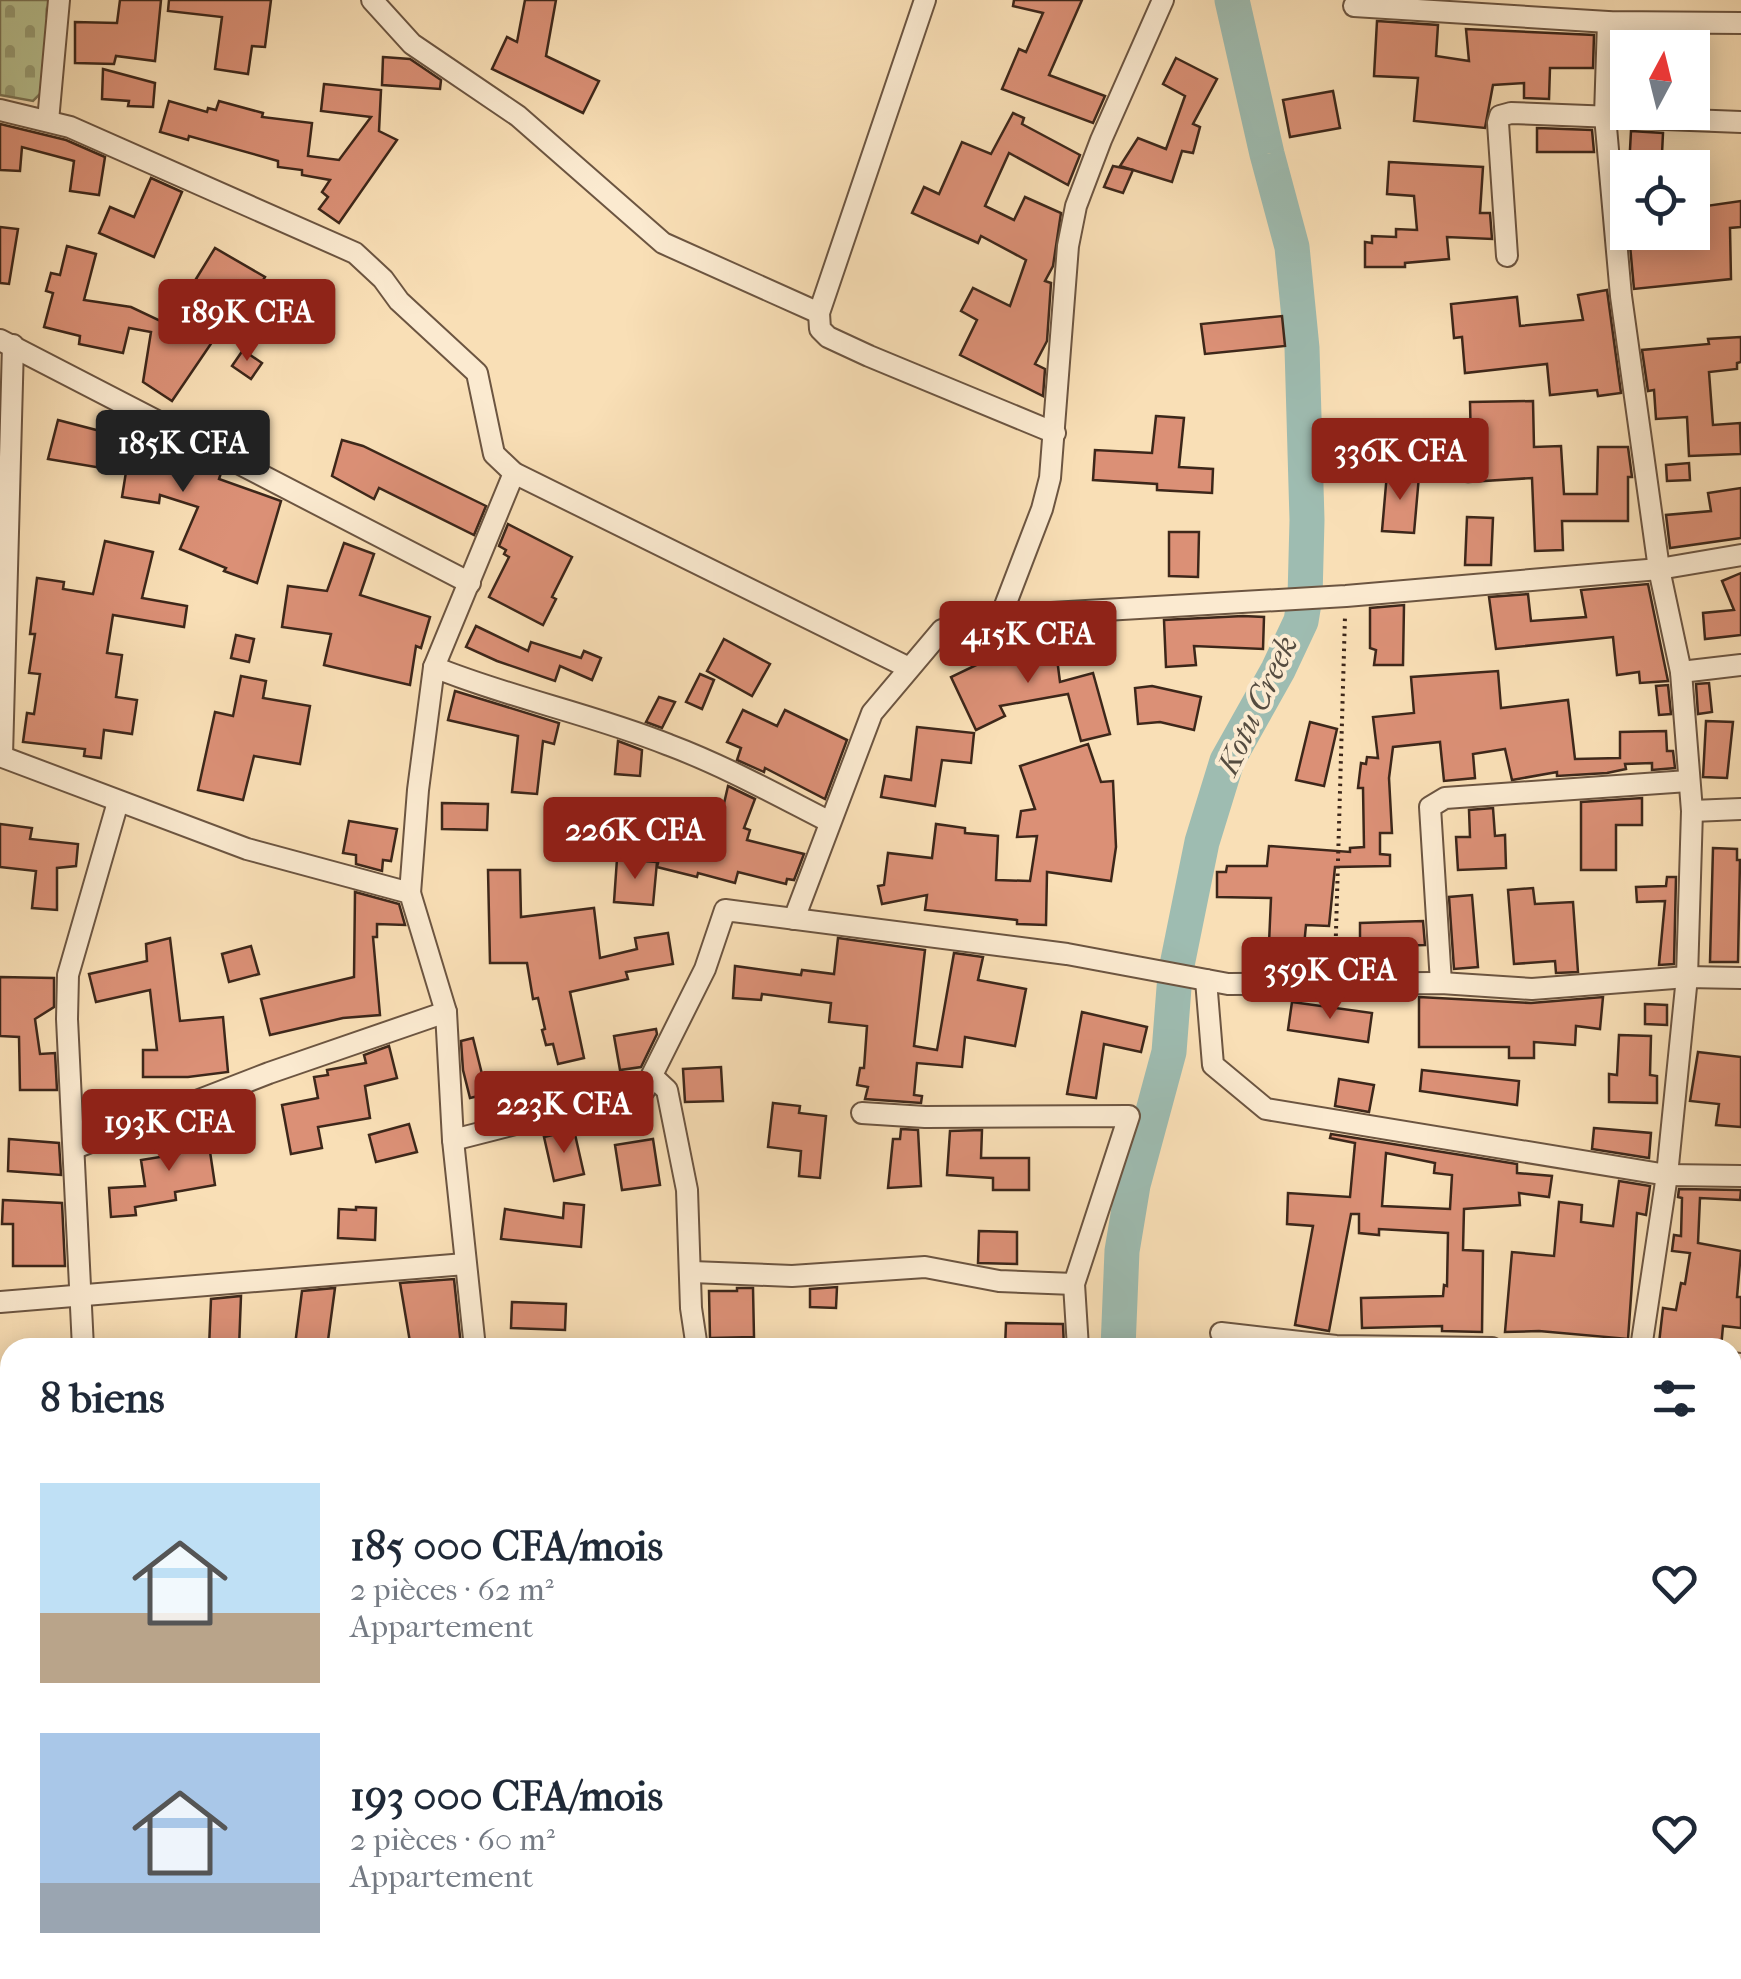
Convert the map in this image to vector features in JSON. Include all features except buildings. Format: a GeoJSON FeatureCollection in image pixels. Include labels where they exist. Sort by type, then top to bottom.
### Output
{"type":"FeatureCollection","features":[{"type":"Feature","properties":{"kind":"street"},"geometry":{"type":"LineString","coordinates":[[48,121],[60,0]]}},
{"type":"Feature","properties":{"kind":"street"},"geometry":{"type":"LineString","coordinates":[[372,0],[412,44],[518,116],[662,242],[819,313]]}},
{"type":"Feature","properties":{"kind":"street"},"geometry":{"type":"LineString","coordinates":[[926,0],[819,313],[820,329],[828,337],[1055,434]]}},
{"type":"Feature","properties":{"kind":"street"},"geometry":{"type":"LineString","coordinates":[[1001,616],[1042,509],[1055,434],[1068,246],[1076,206],[1100,140],[1162,0]]}},
{"type":"Feature","properties":{"kind":"street"},"geometry":{"type":"LineString","coordinates":[[1354,6],[1608,22],[1741,23]]}},
{"type":"Feature","properties":{"kind":"street"},"geometry":{"type":"LineString","coordinates":[[1608,22],[1606,116],[1621,296],[1659,569],[1681,672],[1692,811],[1687,977],[1667,1175],[1643,1338]]}},
{"type":"Feature","properties":{"kind":"street"},"geometry":{"type":"LineString","coordinates":[[0,110],[48,121],[355,252],[384,279],[399,301],[477,373],[494,454],[514,473],[909,668]]}},
{"type":"Feature","properties":{"kind":"street"},"geometry":{"type":"LineString","coordinates":[[1506,256],[1500,116],[1741,122]]}},
{"type":"Feature","properties":{"kind":"street"},"geometry":{"type":"LineString","coordinates":[[410,893],[247,849],[1,756],[6,342],[470,583]]}},
{"type":"Feature","properties":{"kind":"street"},"geometry":{"type":"LineString","coordinates":[[474,1338],[453,1140],[446,1012],[410,893],[434,667],[514,473]]}},
{"type":"Feature","properties":{"kind":"street"},"geometry":{"type":"LineString","coordinates":[[794,919],[872,713],[942,630],[1001,616],[1346,596],[1659,569],[1741,555]]}},
{"type":"Feature","properties":{"kind":"street"},"geometry":{"type":"LineString","coordinates":[[1681,672],[1741,665]]}},
{"type":"Feature","properties":{"kind":"street"},"geometry":{"type":"LineString","coordinates":[[434,667],[474,684],[556,706],[669,744],[830,822]]}},
{"type":"Feature","properties":{"kind":"street"},"geometry":{"type":"LineString","coordinates":[[1441,983],[1430,807],[1445,798],[1688,781]]}},
{"type":"Feature","properties":{"kind":"street"},"geometry":{"type":"LineString","coordinates":[[81,1338],[68,975],[118,802]]}},
{"type":"Feature","properties":{"kind":"street"},"geometry":{"type":"LineString","coordinates":[[1692,811],[1741,809]]}},
{"type":"Feature","properties":{"kind":"street"},"geometry":{"type":"LineString","coordinates":[[453,1140],[644,1091],[705,969],[725,910],[1067,954],[1228,984],[1441,983],[1532,989],[1687,977],[1741,978]]}},
{"type":"Feature","properties":{"kind":"street"},"geometry":{"type":"LineString","coordinates":[[1206,980],[1214,1065],[1266,1110],[1667,1175],[1741,1176]]}},
{"type":"Feature","properties":{"kind":"street"},"geometry":{"type":"LineString","coordinates":[[74,1148],[269,1073],[446,1012]]}},
{"type":"Feature","properties":{"kind":"street"},"geometry":{"type":"LineString","coordinates":[[652,1076],[667,1090],[687,1190],[695,1338]]}},
{"type":"Feature","properties":{"kind":"street"},"geometry":{"type":"LineString","coordinates":[[862,1113],[1129,1116],[1074,1284],[1077,1338]]}},
{"type":"Feature","properties":{"kind":"street"},"geometry":{"type":"LineString","coordinates":[[0,1302],[464,1264]]}},
{"type":"Feature","properties":{"kind":"street"},"geometry":{"type":"LineString","coordinates":[[692,1272],[792,1276],[925,1268],[999,1281],[1074,1284]]}},
{"type":"Feature","properties":{"kind":"street"},"geometry":{"type":"LineString","coordinates":[[1221,1333],[1265,1338]]}},
{"type":"Feature","properties":{"kind":"path"},"geometry":{"type":"LineString","coordinates":[[1334,983],[1346,596]]}},
{"type":"Feature","properties":{"kind":"green space"},"geometry":{"type":"Polygon","coordinates":[[[0,0],[52,0],[46,88],[33,101],[0,95],[0,0]]]}},
{"type":"Feature","properties":{"kind":"waterway","name":"Kotu Creek"},"geometry":{"type":"LineString","coordinates":[[1118,1338],[1122,1251],[1133,1185],[1169,1052],[1175,975],[1202,842],[1227,761],[1278,670],[1301,621],[1305,597],[1302,348],[1292,247],[1232,0]]}}]}
